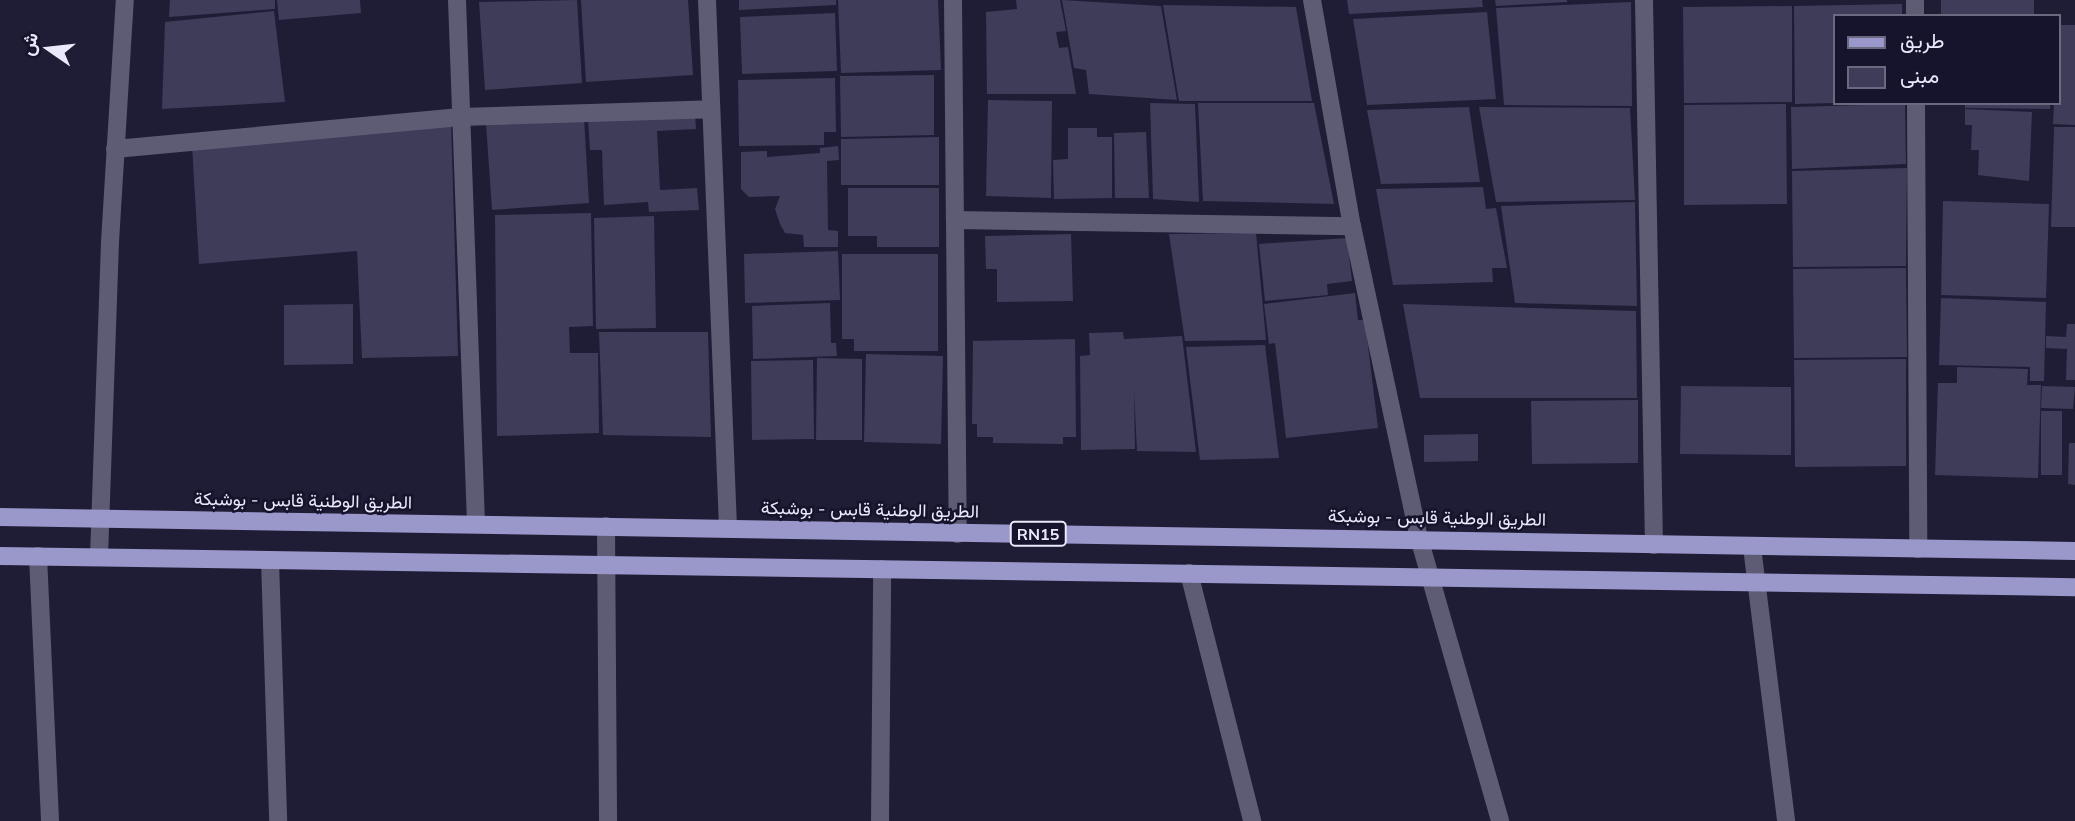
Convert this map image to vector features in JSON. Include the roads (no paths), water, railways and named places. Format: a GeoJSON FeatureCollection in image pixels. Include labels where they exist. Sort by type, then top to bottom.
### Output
{"type":"FeatureCollection","features":[{"type":"Feature","properties":{"kind":"main road","name":"الطريق الوطنية قابس - بوشبكة"},"geometry":{"type":"LineString","coordinates":[[0,517],[958,534],[1419,538],[1752,547],[2075,551]]}},
{"type":"Feature","properties":{"kind":"main road","name":"RN15"},"geometry":{"type":"LineString","coordinates":[[0,556],[2075,587]]}},
{"type":"Feature","properties":{"kind":"street"},"geometry":{"type":"LineString","coordinates":[[99,557],[125,0]]}},
{"type":"Feature","properties":{"kind":"street"},"geometry":{"type":"LineString","coordinates":[[457,0],[476,524]]}},
{"type":"Feature","properties":{"kind":"street"},"geometry":{"type":"LineString","coordinates":[[707,0],[728,528]]}},
{"type":"Feature","properties":{"kind":"street"},"geometry":{"type":"LineString","coordinates":[[953,0],[958,534]]}},
{"type":"Feature","properties":{"kind":"street"},"geometry":{"type":"LineString","coordinates":[[1312,0],[1352,226],[1419,538],[1500,821]]}},
{"type":"Feature","properties":{"kind":"street"},"geometry":{"type":"LineString","coordinates":[[1644,0],[1654,545]]}},
{"type":"Feature","properties":{"kind":"street"},"geometry":{"type":"LineString","coordinates":[[1916,105],[1918,549]]}},
{"type":"Feature","properties":{"kind":"street"},"geometry":{"type":"LineString","coordinates":[[116,149],[461,117],[711,109]]}},
{"type":"Feature","properties":{"kind":"street"},"geometry":{"type":"LineString","coordinates":[[954,220],[1352,226]]}},
{"type":"Feature","properties":{"kind":"street"},"geometry":{"type":"LineString","coordinates":[[606,526],[608,821]]}},
{"type":"Feature","properties":{"kind":"street"},"geometry":{"type":"LineString","coordinates":[[1752,547],[1786,821]]}},
{"type":"Feature","properties":{"kind":"street"},"geometry":{"type":"LineString","coordinates":[[38,556],[50,821]]}},
{"type":"Feature","properties":{"kind":"street"},"geometry":{"type":"LineString","coordinates":[[270,560],[278,821]]}},
{"type":"Feature","properties":{"kind":"street"},"geometry":{"type":"LineString","coordinates":[[880,821],[882,569]]}},
{"type":"Feature","properties":{"kind":"street"},"geometry":{"type":"LineString","coordinates":[[1189,573],[1252,821]]}}]}
